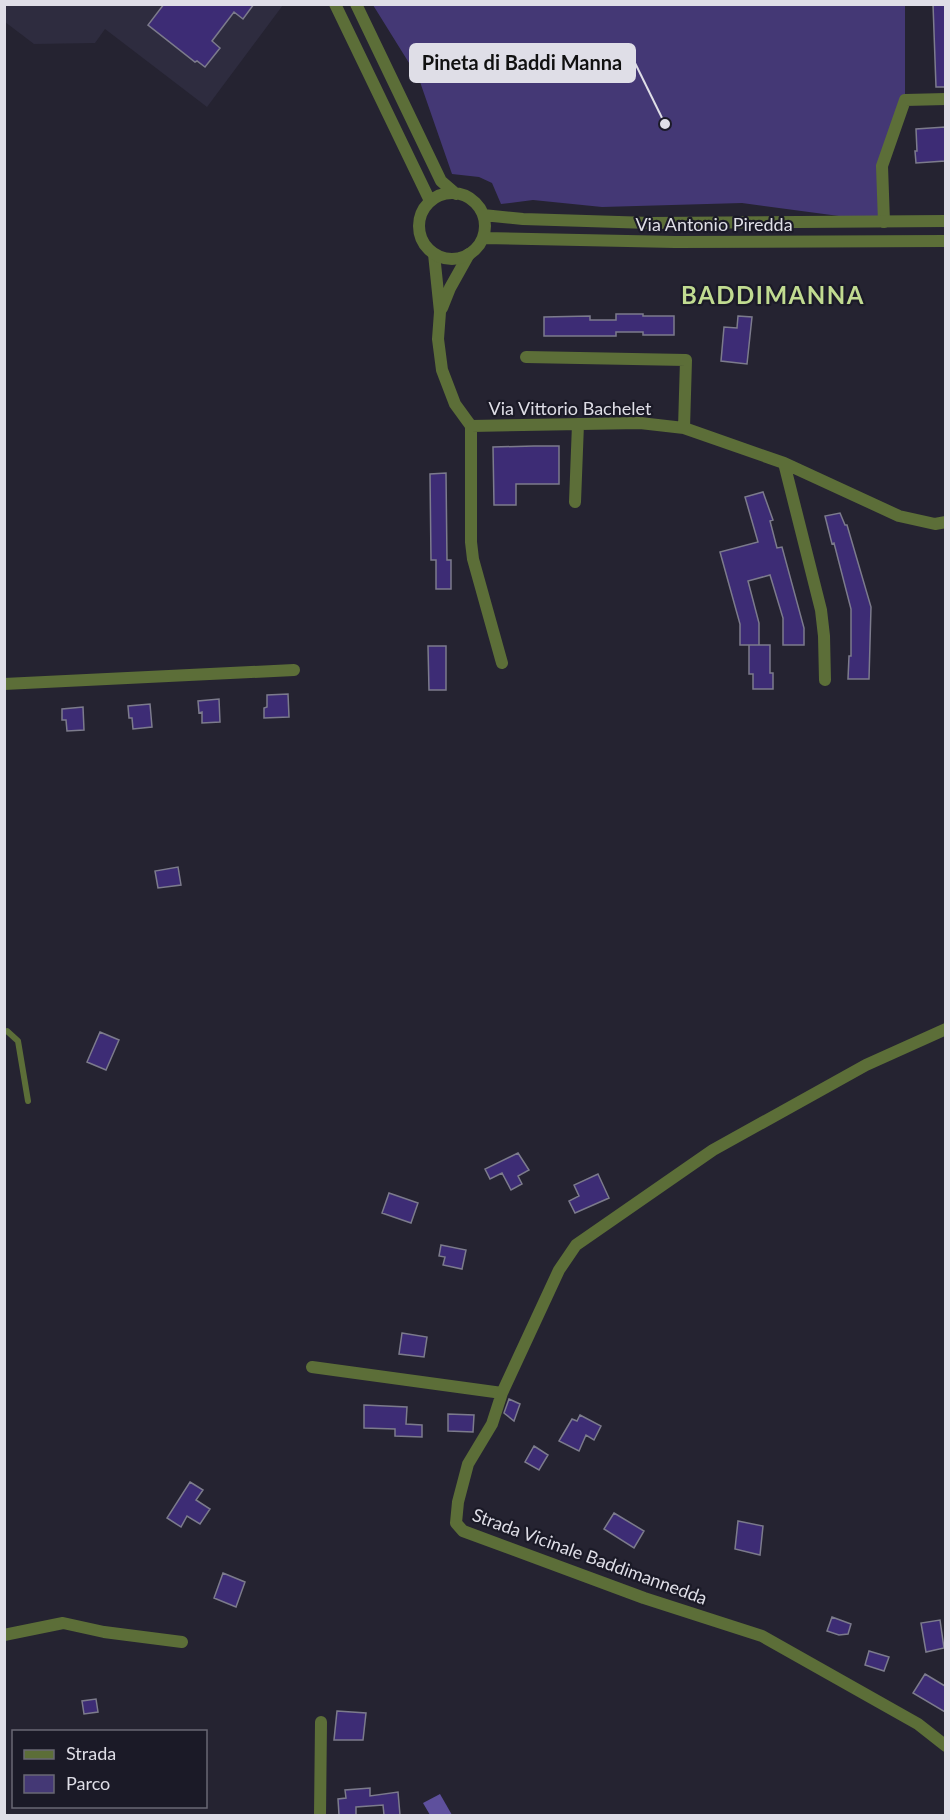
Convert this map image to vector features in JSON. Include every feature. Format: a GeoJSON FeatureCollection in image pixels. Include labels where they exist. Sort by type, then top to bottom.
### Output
{"type":"FeatureCollection","features":[{"type":"Feature","properties":{"kind":"street"},"geometry":{"type":"LineString","coordinates":[[335,4],[430,201]]}},
{"type":"Feature","properties":{"kind":"street"},"geometry":{"type":"LineString","coordinates":[[356,4],[441,181],[456,194],[473,201],[483,215],[485,227],[483,238],[477,247],[460,258],[442,258],[426,247],[421,238],[420,218],[430,201],[438,196],[456,194]]}},
{"type":"Feature","properties":{"kind":"street"},"geometry":{"type":"LineString","coordinates":[[884,222],[882,166],[905,100],[945,99]]}},
{"type":"Feature","properties":{"kind":"street","name":"Via Antonio Piredda"},"geometry":{"type":"LineString","coordinates":[[483,215],[523,219],[650,223],[945,221]]}},
{"type":"Feature","properties":{"kind":"street","name":"Via Antonio Piredda"},"geometry":{"type":"LineString","coordinates":[[483,238],[675,242],[945,241]]}},
{"type":"Feature","properties":{"kind":"street","name":"Via Vittorio Bachelet"},"geometry":{"type":"LineString","coordinates":[[434,254],[440,312],[438,339],[442,370],[455,404],[471,426],[639,423],[684,428],[784,463],[899,516],[935,524],[945,522]]}},
{"type":"Feature","properties":{"kind":"street","name":"Via Vittorio Bachelet"},"geometry":{"type":"LineString","coordinates":[[440,312],[469,254]]}},
{"type":"Feature","properties":{"kind":"street"},"geometry":{"type":"LineString","coordinates":[[526,357],[686,360],[684,428]]}},
{"type":"Feature","properties":{"kind":"street"},"geometry":{"type":"LineString","coordinates":[[575,502],[578,424]]}},
{"type":"Feature","properties":{"kind":"street"},"geometry":{"type":"LineString","coordinates":[[471,426],[473,559],[502,663]]}},
{"type":"Feature","properties":{"kind":"street"},"geometry":{"type":"LineString","coordinates":[[784,463],[821,610],[825,680]]}},
{"type":"Feature","properties":{"kind":"street"},"geometry":{"type":"LineString","coordinates":[[4,684],[294,670]]}},
{"type":"Feature","properties":{"kind":"street","name":"Strada Vicinale Baddimannedda"},"geometry":{"type":"LineString","coordinates":[[945,1029],[866,1065],[713,1150],[576,1245],[559,1270],[502,1393],[492,1424],[468,1464],[458,1502],[456,1523],[463,1531],[644,1598],[762,1636],[918,1724],[945,1746]]}},
{"type":"Feature","properties":{"kind":"street"},"geometry":{"type":"LineString","coordinates":[[312,1367],[502,1393]]}},
{"type":"Feature","properties":{"kind":"street"},"geometry":{"type":"LineString","coordinates":[[4,1635],[63,1623],[104,1632],[182,1642]]}},
{"type":"Feature","properties":{"kind":"street"},"geometry":{"type":"LineString","coordinates":[[320,1815],[321,1722]]}},
{"type":"Feature","properties":{"kind":"lane"},"geometry":{"type":"LineString","coordinates":[[4,1032],[7,1031],[18,1041],[28,1101]]}},
{"type":"Feature","properties":{"kind":"shaded area"},"geometry":{"type":"Polygon","coordinates":[[[4,5],[283,5],[207,107],[105,29],[95,43],[34,44],[5,22],[4,5]]]}},
{"type":"Feature","properties":{"kind":"shaded area"},"geometry":{"type":"Polygon","coordinates":[[[440,1794],[452,1815],[430,1815],[423,1803],[440,1794]]]}},
{"type":"Feature","properties":{"kind":"green space"},"geometry":{"type":"Polygon","coordinates":[[[373,5],[905,5],[905,100],[888,147],[884,222],[742,203],[602,207],[533,200],[501,204],[492,183],[479,177],[452,174],[419,79],[373,5]]]}},
{"type":"Feature","properties":{"kind":"building"},"geometry":{"type":"Polygon","coordinates":[[[164,4],[254,4],[243,19],[234,12],[212,41],[220,48],[205,67],[195,62],[148,25],[164,4]]]}},
{"type":"Feature","properties":{"kind":"building"},"geometry":{"type":"Polygon","coordinates":[[[933,4],[945,4],[945,87],[936,87],[933,4]]]}},
{"type":"Feature","properties":{"kind":"building"},"geometry":{"type":"Polygon","coordinates":[[[945,127],[945,161],[916,163],[916,129],[945,127]]]}},
{"type":"Feature","properties":{"kind":"building"},"geometry":{"type":"Polygon","coordinates":[[[616,314],[674,316],[674,335],[616,332],[616,336],[544,336],[544,317],[590,316],[590,320],[616,320],[616,314]]]}},
{"type":"Feature","properties":{"kind":"building"},"geometry":{"type":"Polygon","coordinates":[[[738,316],[752,317],[747,364],[721,361],[724,327],[737,328],[738,316]]]}},
{"type":"Feature","properties":{"kind":"building"},"geometry":{"type":"Polygon","coordinates":[[[559,446],[559,484],[516,484],[516,505],[494,505],[493,447],[559,446]]]}},
{"type":"Feature","properties":{"kind":"building"},"geometry":{"type":"Polygon","coordinates":[[[446,473],[447,560],[451,560],[451,589],[436,589],[436,560],[431,560],[430,474],[446,473]]]}},
{"type":"Feature","properties":{"kind":"building"},"geometry":{"type":"Polygon","coordinates":[[[763,492],[773,520],[770,521],[777,548],[782,547],[804,628],[804,645],[783,645],[783,618],[770,575],[748,581],[759,623],[759,645],[740,645],[740,624],[720,552],[758,542],[745,497],[763,492]]]}},
{"type":"Feature","properties":{"kind":"building"},"geometry":{"type":"Polygon","coordinates":[[[840,513],[847,525],[871,607],[869,679],[848,679],[849,656],[851,656],[851,609],[825,516],[840,513]]]}},
{"type":"Feature","properties":{"kind":"building"},"geometry":{"type":"Polygon","coordinates":[[[749,645],[770,645],[770,673],[773,673],[773,689],[753,689],[753,674],[749,674],[749,645]]]}},
{"type":"Feature","properties":{"kind":"building"},"geometry":{"type":"Polygon","coordinates":[[[428,646],[446,646],[446,690],[429,690],[428,646]]]}},
{"type":"Feature","properties":{"kind":"building"},"geometry":{"type":"Polygon","coordinates":[[[288,694],[289,717],[264,718],[267,695],[288,694]]]}},
{"type":"Feature","properties":{"kind":"building"},"geometry":{"type":"Polygon","coordinates":[[[219,699],[220,722],[202,723],[202,712],[199,713],[198,701],[219,699]]]}},
{"type":"Feature","properties":{"kind":"building"},"geometry":{"type":"Polygon","coordinates":[[[150,704],[152,727],[133,729],[128,706],[150,704]]]}},
{"type":"Feature","properties":{"kind":"building"},"geometry":{"type":"Polygon","coordinates":[[[83,707],[84,730],[67,731],[66,720],[62,720],[62,709],[83,707]]]}},
{"type":"Feature","properties":{"kind":"building"},"geometry":{"type":"Polygon","coordinates":[[[178,867],[181,885],[158,888],[155,871],[178,867]]]}},
{"type":"Feature","properties":{"kind":"building"},"geometry":{"type":"Polygon","coordinates":[[[100,1032],[119,1040],[106,1070],[87,1062],[100,1032]]]}},
{"type":"Feature","properties":{"kind":"building"},"geometry":{"type":"Polygon","coordinates":[[[518,1153],[529,1170],[518,1176],[522,1184],[511,1190],[502,1173],[490,1179],[485,1169],[518,1153]]]}},
{"type":"Feature","properties":{"kind":"building"},"geometry":{"type":"Polygon","coordinates":[[[598,1174],[609,1198],[575,1213],[569,1201],[579,1196],[574,1185],[598,1174]]]}},
{"type":"Feature","properties":{"kind":"building"},"geometry":{"type":"Polygon","coordinates":[[[389,1193],[418,1203],[411,1223],[382,1213],[389,1193]]]}},
{"type":"Feature","properties":{"kind":"building"},"geometry":{"type":"Polygon","coordinates":[[[441,1245],[466,1250],[462,1269],[443,1265],[445,1257],[439,1256],[441,1245]]]}},
{"type":"Feature","properties":{"kind":"building"},"geometry":{"type":"Polygon","coordinates":[[[402,1333],[427,1337],[424,1357],[399,1354],[402,1333]]]}},
{"type":"Feature","properties":{"kind":"building"},"geometry":{"type":"Polygon","coordinates":[[[509,1399],[520,1404],[514,1421],[504,1413],[509,1399]]]}},
{"type":"Feature","properties":{"kind":"building"},"geometry":{"type":"Polygon","coordinates":[[[364,1405],[407,1407],[406,1424],[422,1425],[422,1437],[395,1436],[395,1429],[364,1428],[364,1405]]]}},
{"type":"Feature","properties":{"kind":"building"},"geometry":{"type":"Polygon","coordinates":[[[448,1414],[474,1415],[473,1432],[448,1431],[448,1414]]]}},
{"type":"Feature","properties":{"kind":"building"},"geometry":{"type":"Polygon","coordinates":[[[580,1415],[601,1426],[594,1440],[586,1435],[579,1451],[559,1441],[572,1419],[577,1421],[580,1415]]]}},
{"type":"Feature","properties":{"kind":"building"},"geometry":{"type":"Polygon","coordinates":[[[534,1446],[548,1455],[539,1470],[525,1462],[534,1446]]]}},
{"type":"Feature","properties":{"kind":"building"},"geometry":{"type":"Polygon","coordinates":[[[190,1482],[203,1490],[196,1500],[210,1509],[200,1524],[187,1516],[181,1527],[167,1518],[190,1482]]]}},
{"type":"Feature","properties":{"kind":"building"},"geometry":{"type":"Polygon","coordinates":[[[614,1513],[644,1531],[634,1548],[604,1529],[614,1513]]]}},
{"type":"Feature","properties":{"kind":"building"},"geometry":{"type":"Polygon","coordinates":[[[738,1521],[763,1526],[760,1555],[735,1549],[738,1521]]]}},
{"type":"Feature","properties":{"kind":"building"},"geometry":{"type":"Polygon","coordinates":[[[223,1573],[245,1582],[236,1607],[214,1598],[223,1573]]]}},
{"type":"Feature","properties":{"kind":"building"},"geometry":{"type":"Polygon","coordinates":[[[832,1617],[851,1624],[848,1634],[839,1635],[827,1631],[832,1617]]]}},
{"type":"Feature","properties":{"kind":"building"},"geometry":{"type":"Polygon","coordinates":[[[940,1620],[944,1648],[926,1652],[921,1623],[940,1620]]]}},
{"type":"Feature","properties":{"kind":"building"},"geometry":{"type":"Polygon","coordinates":[[[869,1651],[889,1657],[884,1671],[865,1665],[869,1651]]]}},
{"type":"Feature","properties":{"kind":"building"},"geometry":{"type":"Polygon","coordinates":[[[925,1674],[945,1686],[945,1712],[913,1693],[925,1674]]]}},
{"type":"Feature","properties":{"kind":"building"},"geometry":{"type":"Polygon","coordinates":[[[96,1699],[98,1712],[84,1714],[82,1701],[96,1699]]]}},
{"type":"Feature","properties":{"kind":"building"},"geometry":{"type":"Polygon","coordinates":[[[337,1711],[366,1713],[363,1740],[334,1740],[337,1711]]]}},
{"type":"Feature","properties":{"kind":"building"},"geometry":{"type":"Polygon","coordinates":[[[370,1788],[370,1796],[398,1792],[400,1815],[384,1815],[383,1805],[356,1807],[356,1815],[339,1815],[338,1799],[346,1798],[345,1790],[370,1788]]]}},
{"type":"Feature","properties":{"kind":"place","name":"Pineta di Baddi Manna"},"geometry":{"type":"Point","coordinates":[665,124]}},
{"type":"Feature","properties":{"kind":"district","name":"BADDIMANNA"},"geometry":{"type":"Point","coordinates":[773,294]}}]}
